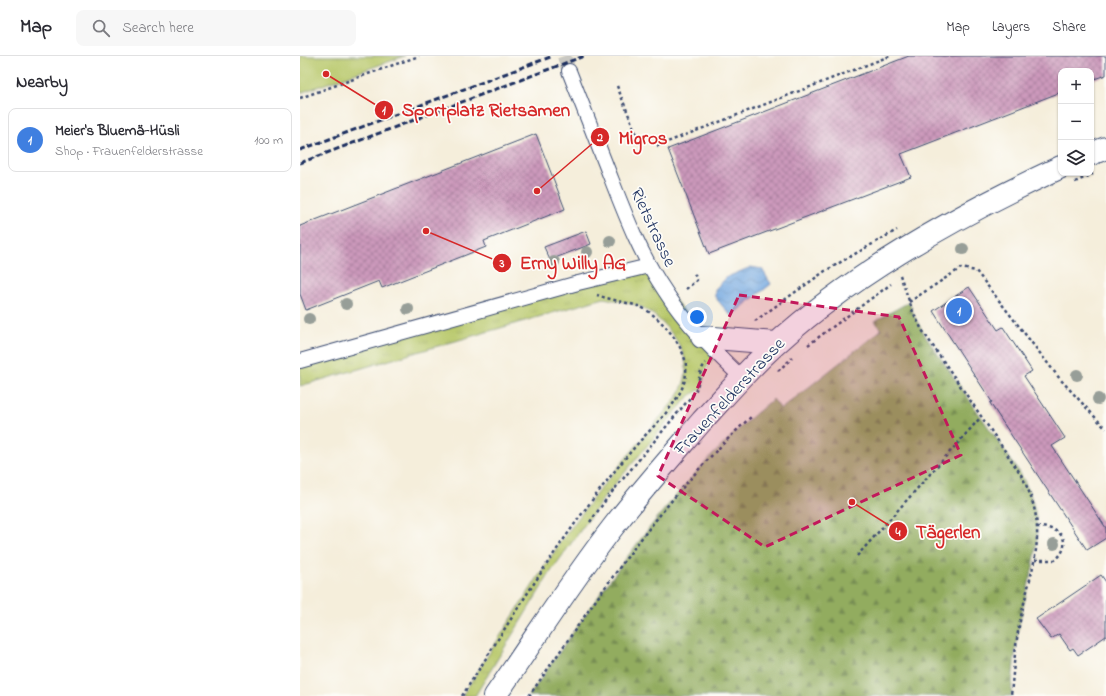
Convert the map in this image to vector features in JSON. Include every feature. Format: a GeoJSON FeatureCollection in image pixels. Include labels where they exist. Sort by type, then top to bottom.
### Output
{"type":"FeatureCollection","features":[{"type":"Feature","properties":{"kind":"main road"},"geometry":{"type":"LineString","coordinates":[[1094,153],[1106,148]]}},
{"type":"Feature","properties":{"kind":"main road","name":"Frauenfelderstrasse"},"geometry":{"type":"LineString","coordinates":[[495,696],[612,528],[741,377],[776,343],[837,294],[894,257],[983,206],[1058,169]]}},
{"type":"Feature","properties":{"kind":"main road"},"geometry":{"type":"LineString","coordinates":[[702,337],[776,343]]}},
{"type":"Feature","properties":{"kind":"street","name":"Rietstrasse"},"geometry":{"type":"LineString","coordinates":[[569,70],[631,230],[650,266],[671,301],[702,337],[741,377]]}},
{"type":"Feature","properties":{"kind":"street"},"geometry":{"type":"LineString","coordinates":[[300,361],[578,283],[650,266]]}},
{"type":"Feature","properties":{"kind":"path"},"geometry":{"type":"LineString","coordinates":[[300,98],[419,56]]}},
{"type":"Feature","properties":{"kind":"path"},"geometry":{"type":"LineString","coordinates":[[657,146],[890,56]]}},
{"type":"Feature","properties":{"kind":"path"},"geometry":{"type":"LineString","coordinates":[[617,86],[639,141]]}},
{"type":"Feature","properties":{"kind":"path"},"geometry":{"type":"LineString","coordinates":[[909,302],[961,268],[976,271],[1060,379],[1106,429]]}},
{"type":"Feature","properties":{"kind":"path"},"geometry":{"type":"LineString","coordinates":[[750,324],[826,271]]}},
{"type":"Feature","properties":{"kind":"path"},"geometry":{"type":"LineString","coordinates":[[686,288],[697,280],[694,274]]}},
{"type":"Feature","properties":{"kind":"path"},"geometry":{"type":"LineString","coordinates":[[802,350],[901,276],[915,318],[926,337],[1027,486],[1033,502],[1037,527],[1035,560],[1019,626],[1011,696]]}},
{"type":"Feature","properties":{"kind":"path"},"geometry":{"type":"LineString","coordinates":[[462,696],[561,540],[612,473],[674,402],[683,384],[686,370],[682,352],[666,328],[654,315],[638,306],[596,295],[578,283]]}},
{"type":"Feature","properties":{"kind":"path"},"geometry":{"type":"LineString","coordinates":[[776,373],[797,354]]}},
{"type":"Feature","properties":{"kind":"path"},"geometry":{"type":"LineString","coordinates":[[586,528],[608,497],[695,392],[699,381],[701,368]]}},
{"type":"Feature","properties":{"kind":"path"},"geometry":{"type":"LineString","coordinates":[[529,696],[588,612],[659,517],[707,462],[751,417]]}},
{"type":"Feature","properties":{"kind":"path"},"geometry":{"type":"LineString","coordinates":[[858,556],[981,417]]}},
{"type":"Feature","properties":{"kind":"path"},"geometry":{"type":"LineString","coordinates":[[1035,560],[1055,560],[1062,554],[1065,546],[1062,536],[1056,530],[1037,527]]}},
{"type":"Feature","properties":{"kind":"highlighted area"},"geometry":{"type":"Polygon","coordinates":[[[739,295],[899,317],[961,455],[765,547],[658,476],[739,295]]]}},
{"type":"Feature","properties":{"kind":"green space"},"geometry":{"type":"Polygon","coordinates":[[[300,56],[405,56],[300,93],[300,56]]]}},
{"type":"Feature","properties":{"kind":"green space"},"geometry":{"type":"Polygon","coordinates":[[[649,266],[716,353],[705,370],[702,388],[688,397],[606,495],[552,570],[475,696],[462,696],[561,541],[600,489],[678,396],[684,383],[686,369],[685,360],[678,343],[658,319],[643,308],[634,304],[604,298],[300,386],[300,361],[649,266]]]}},
{"type":"Feature","properties":{"kind":"green space"},"geometry":{"type":"Polygon","coordinates":[[[909,302],[915,318],[926,337],[1020,473],[1030,494],[1035,513],[1037,531],[1036,549],[1019,626],[1011,696],[529,696],[641,539],[671,501],[703,465],[737,431],[773,399],[781,409],[881,330],[875,321],[909,302]]]}},
{"type":"Feature","properties":{"kind":"water"},"geometry":{"type":"Polygon","coordinates":[[[751,267],[762,269],[771,284],[731,316],[715,297],[715,289],[727,277],[751,267]]]}},
{"type":"Feature","properties":{"kind":"building"},"geometry":{"type":"Polygon","coordinates":[[[909,56],[1106,56],[1106,75],[1094,79],[1094,68],[1058,68],[1058,93],[901,154],[911,177],[709,254],[668,149],[909,56]]]}},
{"type":"Feature","properties":{"kind":"building"},"geometry":{"type":"Polygon","coordinates":[[[536,134],[565,209],[484,241],[486,247],[382,288],[379,281],[306,310],[300,294],[300,226],[536,134]]]}},
{"type":"Feature","properties":{"kind":"building"},"geometry":{"type":"Polygon","coordinates":[[[586,231],[591,244],[550,260],[544,247],[586,231]]]}},
{"type":"Feature","properties":{"kind":"building"},"geometry":{"type":"Polygon","coordinates":[[[969,287],[998,330],[1003,327],[1032,371],[1024,376],[1065,438],[1052,446],[1106,528],[1106,538],[1087,550],[990,403],[992,402],[933,311],[969,287]]]}},
{"type":"Feature","properties":{"kind":"building"},"geometry":{"type":"Polygon","coordinates":[[[1101,575],[1106,582],[1106,636],[1078,655],[1073,648],[1070,650],[1059,634],[1051,639],[1036,619],[1101,575]]]}},
{"type":"Feature","properties":{"kind":"tunnel"},"geometry":{"type":"LineString","coordinates":[[564,56],[569,71]]}},
{"type":"Feature","properties":{"kind":"railway"},"geometry":{"type":"LineString","coordinates":[[300,150],[553,56]]}},
{"type":"Feature","properties":{"kind":"railway"},"geometry":{"type":"LineString","coordinates":[[300,163],[584,56]]}},
{"type":"Feature","properties":{"kind":"place","name":"Sportplatz Rietsamen"},"geometry":{"type":"Point","coordinates":[326,74]}},
{"type":"Feature","properties":{"kind":"place","name":"Migros"},"geometry":{"type":"Point","coordinates":[537,191]}},
{"type":"Feature","properties":{"kind":"place","name":"Erny Willy AG"},"geometry":{"type":"Point","coordinates":[426,231]}},
{"type":"Feature","properties":{"kind":"place","name":"Meier's Bluemä-Hüsli"},"geometry":{"type":"Point","coordinates":[959,311]}},
{"type":"Feature","properties":{"kind":"place","name":"Tägerlen"},"geometry":{"type":"Point","coordinates":[852,502]}}]}
